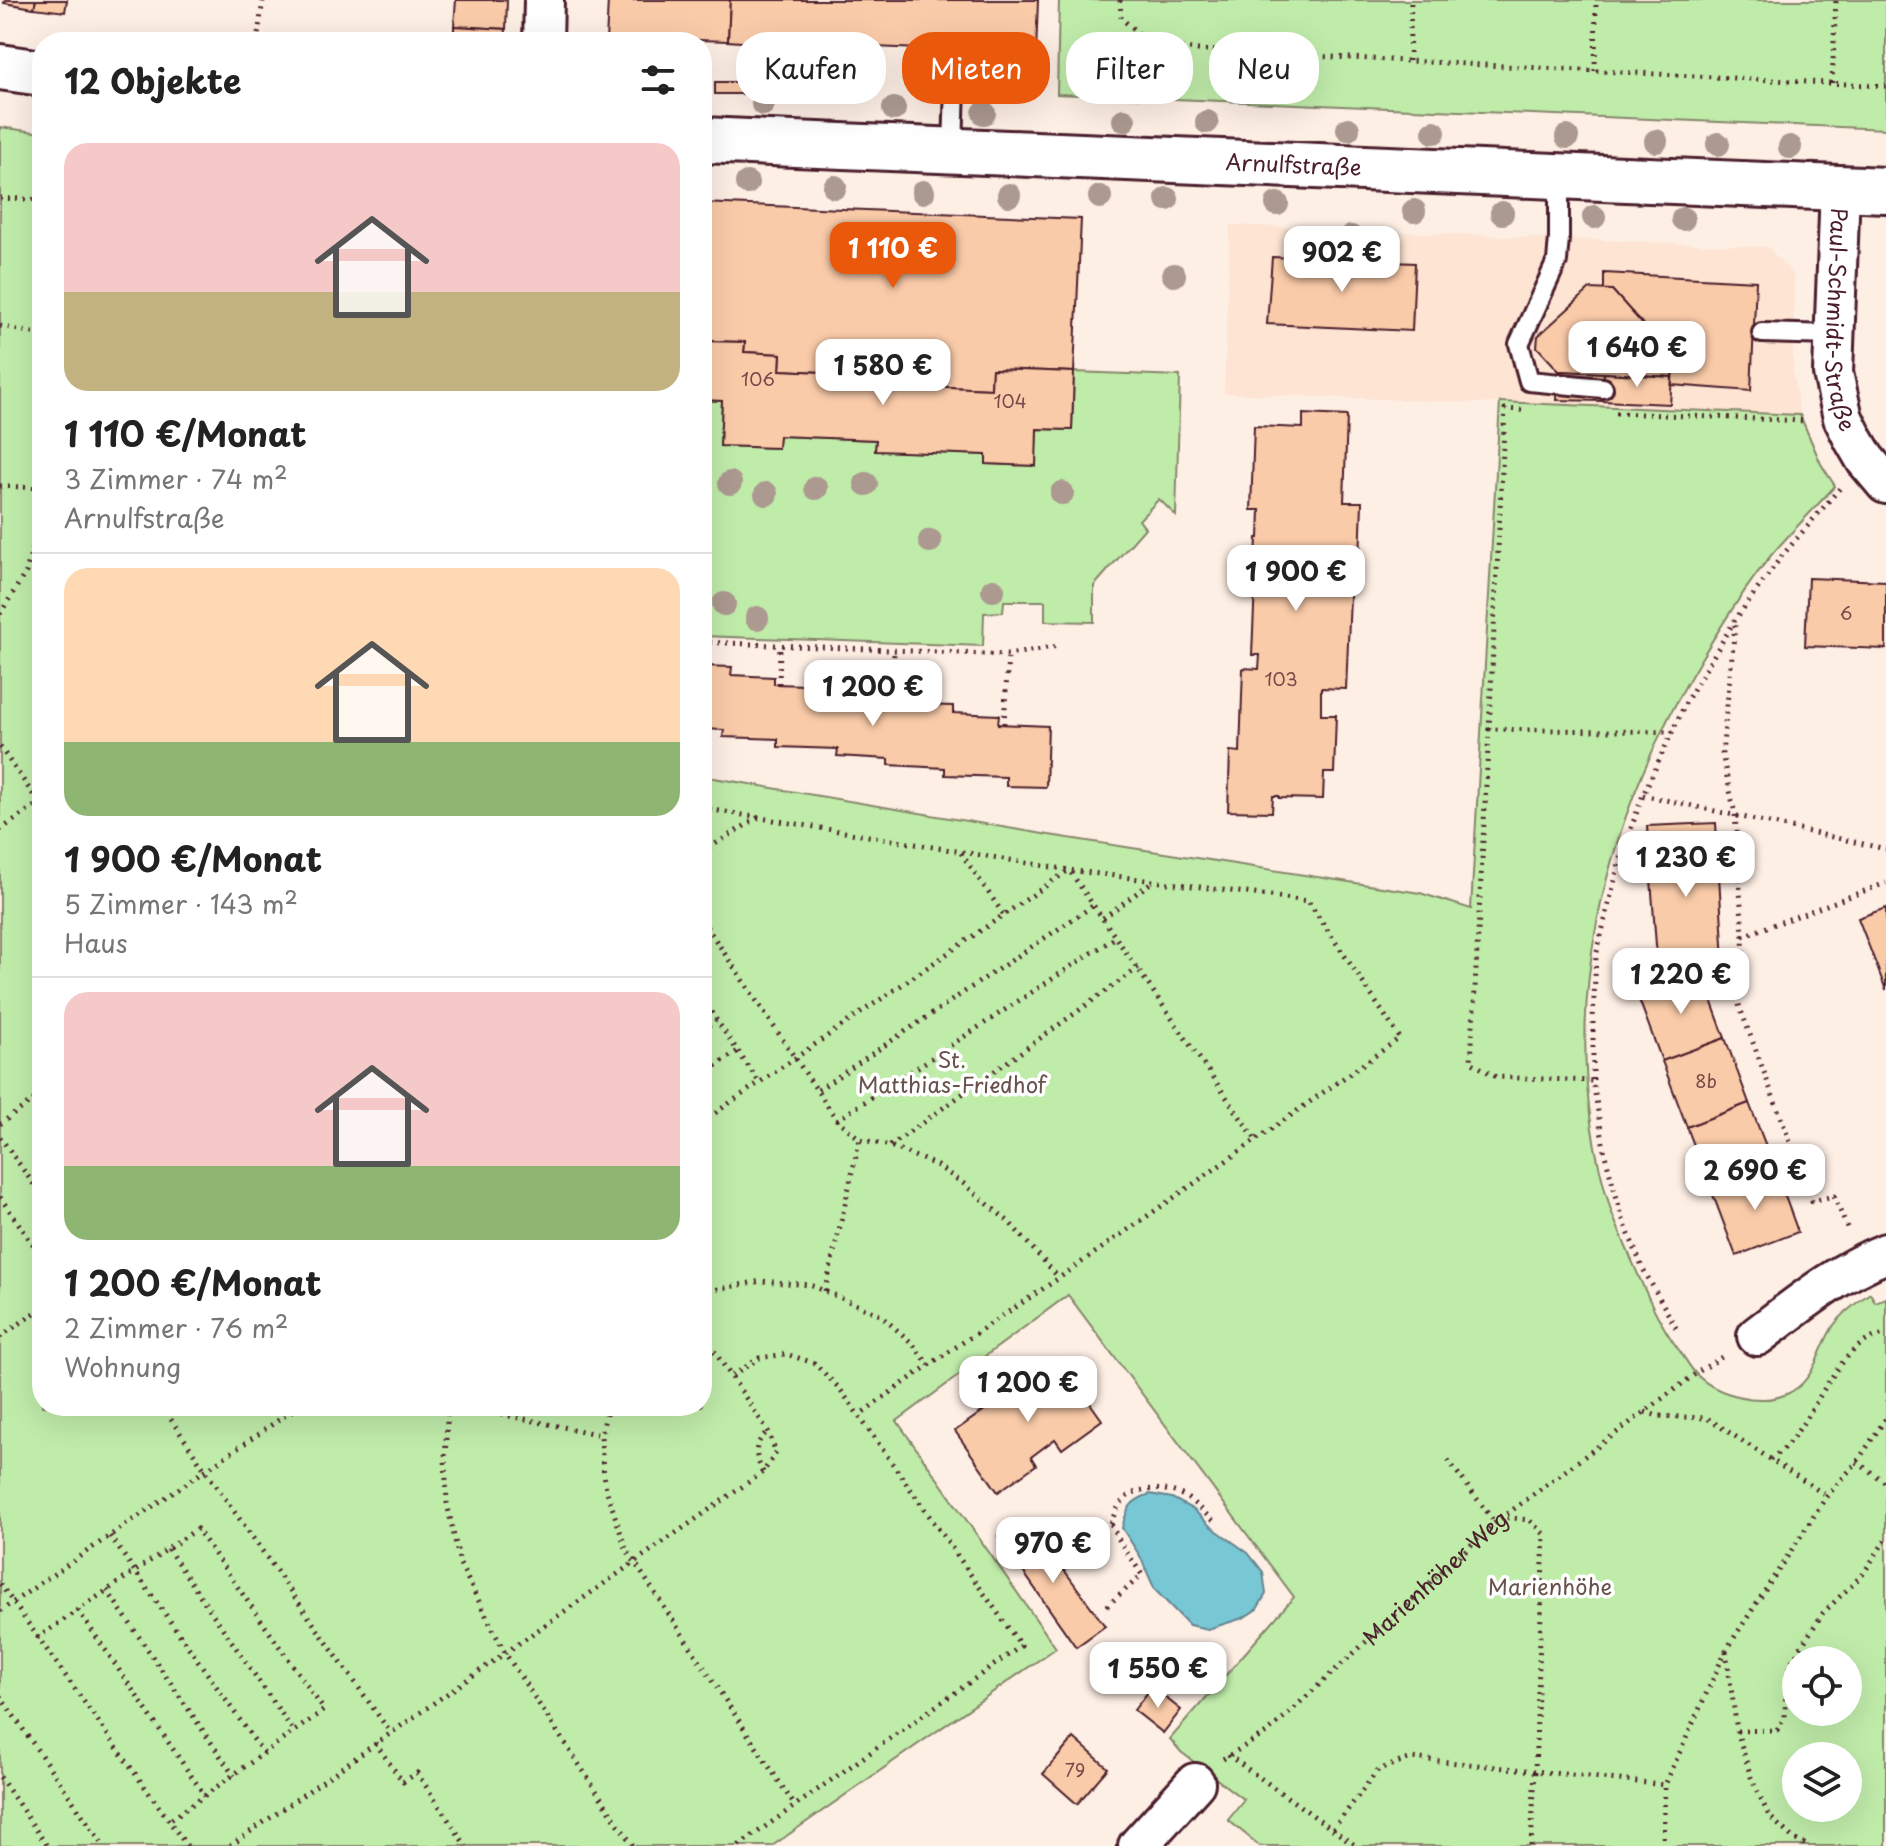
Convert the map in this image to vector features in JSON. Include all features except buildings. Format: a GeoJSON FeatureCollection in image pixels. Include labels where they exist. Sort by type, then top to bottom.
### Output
{"type":"FeatureCollection","features":[{"type":"Feature","properties":{"kind":"main road"},"geometry":{"type":"LineString","coordinates":[[0,67],[32,72]]}},
{"type":"Feature","properties":{"kind":"main road","name":"Arnulfstraße"},"geometry":{"type":"LineString","coordinates":[[712,140],[1886,190]]}},
{"type":"Feature","properties":{"kind":"street"},"geometry":{"type":"LineString","coordinates":[[543,32],[544,0]]}},
{"type":"Feature","properties":{"kind":"street","name":"Paul-Schmidt-Straße"},"geometry":{"type":"LineString","coordinates":[[1840,188],[1833,373],[1843,418],[1865,459],[1886,484]]}},
{"type":"Feature","properties":{"kind":"street"},"geometry":{"type":"LineString","coordinates":[[1757,1336],[1816,1291],[1874,1258]]}},
{"type":"Feature","properties":{"kind":"street"},"geometry":{"type":"LineString","coordinates":[[1138,1846],[1195,1783]]}},
{"type":"Feature","properties":{"kind":"lane"},"geometry":{"type":"LineString","coordinates":[[953,150],[954,104]]}},
{"type":"Feature","properties":{"kind":"lane"},"geometry":{"type":"LineString","coordinates":[[1559,176],[1557,261],[1519,344],[1529,381],[1603,388]]}},
{"type":"Feature","properties":{"kind":"lane"},"geometry":{"type":"LineString","coordinates":[[1762,333],[1834,335]]}},
{"type":"Feature","properties":{"kind":"path"},"geometry":{"type":"LineString","coordinates":[[258,32],[263,0]]}},
{"type":"Feature","properties":{"kind":"path"},"geometry":{"type":"LineString","coordinates":[[1120,0],[1121,18],[1149,43],[1198,50],[1886,86]]}},
{"type":"Feature","properties":{"kind":"path"},"geometry":{"type":"LineString","coordinates":[[1409,61],[1411,0]]}},
{"type":"Feature","properties":{"kind":"path"},"geometry":{"type":"LineString","coordinates":[[1595,71],[1596,0]]}},
{"type":"Feature","properties":{"kind":"path"},"geometry":{"type":"LineString","coordinates":[[1832,83],[1836,0]]}},
{"type":"Feature","properties":{"kind":"path"},"geometry":{"type":"LineString","coordinates":[[0,198],[32,200]]}},
{"type":"Feature","properties":{"kind":"path"},"geometry":{"type":"LineString","coordinates":[[0,326],[32,333]]}},
{"type":"Feature","properties":{"kind":"path"},"geometry":{"type":"LineString","coordinates":[[1535,410],[1505,409],[1471,1062],[1496,1077],[1593,1081]]}},
{"type":"Feature","properties":{"kind":"path"},"geometry":{"type":"LineString","coordinates":[[1612,413],[1811,421]]}},
{"type":"Feature","properties":{"kind":"path"},"geometry":{"type":"LineString","coordinates":[[1676,1328],[1642,1267],[1622,1217],[1605,1155],[1593,1081],[1596,956],[1620,859],[1643,795],[1687,700],[1735,620],[1781,557],[1843,484]]}},
{"type":"Feature","properties":{"kind":"path"},"geometry":{"type":"LineString","coordinates":[[0,486],[32,488]]}},
{"type":"Feature","properties":{"kind":"path"},"geometry":{"type":"LineString","coordinates":[[0,614],[26,572],[32,548]]}},
{"type":"Feature","properties":{"kind":"path"},"geometry":{"type":"LineString","coordinates":[[1735,620],[1722,754],[1735,814],[1743,936],[1744,977],[1736,997],[1812,1201],[1834,1196],[1874,1258]]}},
{"type":"Feature","properties":{"kind":"path"},"geometry":{"type":"LineString","coordinates":[[712,642],[1008,655],[1058,646]]}},
{"type":"Feature","properties":{"kind":"path"},"geometry":{"type":"LineString","coordinates":[[779,684],[780,645]]}},
{"type":"Feature","properties":{"kind":"path"},"geometry":{"type":"LineString","coordinates":[[892,704],[894,650]]}},
{"type":"Feature","properties":{"kind":"path"},"geometry":{"type":"LineString","coordinates":[[1004,724],[1008,655]]}},
{"type":"Feature","properties":{"kind":"path"},"geometry":{"type":"LineString","coordinates":[[1489,729],[1672,732]]}},
{"type":"Feature","properties":{"kind":"path"},"geometry":{"type":"LineString","coordinates":[[0,747],[32,791]]}},
{"type":"Feature","properties":{"kind":"path"},"geometry":{"type":"LineString","coordinates":[[1643,795],[1886,849]]}},
{"type":"Feature","properties":{"kind":"path"},"geometry":{"type":"LineString","coordinates":[[0,830],[32,810]]}},
{"type":"Feature","properties":{"kind":"path"},"geometry":{"type":"LineString","coordinates":[[712,810],[1069,870],[1308,901],[1400,1038],[859,1415]]}},
{"type":"Feature","properties":{"kind":"path"},"geometry":{"type":"LineString","coordinates":[[712,846],[760,817]]}},
{"type":"Feature","properties":{"kind":"path"},"geometry":{"type":"LineString","coordinates":[[960,852],[1004,915]]}},
{"type":"Feature","properties":{"kind":"path"},"geometry":{"type":"LineString","coordinates":[[1069,870],[1256,1140]]}},
{"type":"Feature","properties":{"kind":"path"},"geometry":{"type":"LineString","coordinates":[[712,1115],[1069,870]]}},
{"type":"Feature","properties":{"kind":"path"},"geometry":{"type":"LineString","coordinates":[[1103,918],[1153,881]]}},
{"type":"Feature","properties":{"kind":"path"},"geometry":{"type":"LineString","coordinates":[[1743,936],[1886,883]]}},
{"type":"Feature","properties":{"kind":"path"},"geometry":{"type":"LineString","coordinates":[[818,1090],[1094,905]]}},
{"type":"Feature","properties":{"kind":"path"},"geometry":{"type":"LineString","coordinates":[[712,935],[837,1120],[860,1139],[890,1146],[936,1165],[964,1184],[1009,1222],[1059,1278]]}},
{"type":"Feature","properties":{"kind":"path"},"geometry":{"type":"LineString","coordinates":[[837,1120],[1116,937]]}},
{"type":"Feature","properties":{"kind":"path"},"geometry":{"type":"LineString","coordinates":[[890,1146],[1138,968]]}},
{"type":"Feature","properties":{"kind":"path"},"geometry":{"type":"LineString","coordinates":[[712,1014],[759,1082]]}},
{"type":"Feature","properties":{"kind":"path"},"geometry":{"type":"LineString","coordinates":[[712,1023],[716,1020]]}},
{"type":"Feature","properties":{"kind":"path"},"geometry":{"type":"LineString","coordinates":[[712,1068],[738,1051]]}},
{"type":"Feature","properties":{"kind":"path"},"geometry":{"type":"LineString","coordinates":[[0,1124],[32,1101]]}},
{"type":"Feature","properties":{"kind":"path"},"geometry":{"type":"LineString","coordinates":[[0,1137],[32,1182]]}},
{"type":"Feature","properties":{"kind":"path"},"geometry":{"type":"LineString","coordinates":[[825,1291],[860,1139]]}},
{"type":"Feature","properties":{"kind":"path"},"geometry":{"type":"LineString","coordinates":[[0,1197],[32,1243]]}},
{"type":"Feature","properties":{"kind":"path"},"geometry":{"type":"LineString","coordinates":[[712,1292],[761,1281],[811,1285],[880,1315],[912,1343],[929,1365]]}},
{"type":"Feature","properties":{"kind":"path"},"geometry":{"type":"LineString","coordinates":[[0,1337],[32,1315]]}},
{"type":"Feature","properties":{"kind":"path"},"geometry":{"type":"LineString","coordinates":[[1770,1459],[1792,1440],[1837,1369],[1860,1345],[1886,1334]]}},
{"type":"Feature","properties":{"kind":"path","name":"Marienhöher Weg"},"geometry":{"type":"LineString","coordinates":[[1195,1783],[1228,1755],[1268,1732],[1502,1516],[1698,1372],[1757,1336]]}},
{"type":"Feature","properties":{"kind":"path"},"geometry":{"type":"LineString","coordinates":[[230,1846],[763,1472],[776,1453],[768,1431],[712,1347]]}},
{"type":"Feature","properties":{"kind":"path"},"geometry":{"type":"LineString","coordinates":[[732,1376],[759,1358],[786,1354],[814,1363],[840,1389],[1021,1646],[738,1846]]}},
{"type":"Feature","properties":{"kind":"path"},"geometry":{"type":"LineString","coordinates":[[1644,1411],[1658,1416],[1707,1418],[1827,1496]]}},
{"type":"Feature","properties":{"kind":"path"},"geometry":{"type":"LineString","coordinates":[[169,1416],[390,1732]]}},
{"type":"Feature","properties":{"kind":"path"},"geometry":{"type":"LineString","coordinates":[[0,1611],[284,1416]]}},
{"type":"Feature","properties":{"kind":"path"},"geometry":{"type":"LineString","coordinates":[[447,1416],[447,1503],[460,1564],[505,1653],[633,1846]]}},
{"type":"Feature","properties":{"kind":"path"},"geometry":{"type":"LineString","coordinates":[[510,1416],[601,1435]]}},
{"type":"Feature","properties":{"kind":"path"},"geometry":{"type":"LineString","coordinates":[[606,1416],[601,1435],[606,1489],[626,1549],[795,1806]]}},
{"type":"Feature","properties":{"kind":"path"},"geometry":{"type":"LineString","coordinates":[[1663,1846],[1665,1785],[1726,1650],[1827,1496],[1857,1462],[1886,1418]]}},
{"type":"Feature","properties":{"kind":"path"},"geometry":{"type":"LineString","coordinates":[[763,1472],[756,1450],[759,1439],[768,1431]]}},
{"type":"Feature","properties":{"kind":"path"},"geometry":{"type":"LineString","coordinates":[[1448,1460],[1495,1523]]}},
{"type":"Feature","properties":{"kind":"path"},"geometry":{"type":"LineString","coordinates":[[1857,1462],[1886,1483]]}},
{"type":"Feature","properties":{"kind":"path"},"geometry":{"type":"LineString","coordinates":[[1107,1606],[1142,1575],[1116,1538],[1111,1523],[1116,1509],[1129,1495],[1145,1490],[1166,1490],[1184,1496],[1214,1521]]}},
{"type":"Feature","properties":{"kind":"path"},"geometry":{"type":"LineString","coordinates":[[1502,1516],[1529,1520],[1544,1534],[1531,1846]]}},
{"type":"Feature","properties":{"kind":"path"},"geometry":{"type":"LineString","coordinates":[[1054,1530],[1111,1523]]}},
{"type":"Feature","properties":{"kind":"path"},"geometry":{"type":"LineString","coordinates":[[37,1638],[197,1529],[324,1710],[169,1821]]}},
{"type":"Feature","properties":{"kind":"path"},"geometry":{"type":"LineString","coordinates":[[110,1536],[264,1754]]}},
{"type":"Feature","properties":{"kind":"path"},"geometry":{"type":"LineString","coordinates":[[1737,1731],[1777,1730],[1785,1717],[1790,1664],[1823,1613],[1863,1574],[1886,1539]]}},
{"type":"Feature","properties":{"kind":"path"},"geometry":{"type":"LineString","coordinates":[[168,1549],[294,1732]]}},
{"type":"Feature","properties":{"kind":"path"},"geometry":{"type":"LineString","coordinates":[[0,1584],[187,1846]]}},
{"type":"Feature","properties":{"kind":"path"},"geometry":{"type":"LineString","coordinates":[[107,1590],[234,1776]]}},
{"type":"Feature","properties":{"kind":"path"},"geometry":{"type":"LineString","coordinates":[[78,1610],[205,1796]]}},
{"type":"Feature","properties":{"kind":"path"},"geometry":{"type":"LineString","coordinates":[[1726,1650],[1737,1731],[1751,1777],[1769,1816],[1794,1839],[1809,1846]]}},
{"type":"Feature","properties":{"kind":"path"},"geometry":{"type":"LineString","coordinates":[[0,1696],[104,1846]]}},
{"type":"Feature","properties":{"kind":"path"},"geometry":{"type":"LineString","coordinates":[[375,1743],[403,1782],[417,1773],[466,1846]]}},
{"type":"Feature","properties":{"kind":"path"},"geometry":{"type":"LineString","coordinates":[[1228,1755],[1356,1846]]}},
{"type":"Feature","properties":{"kind":"path"},"geometry":{"type":"LineString","coordinates":[[1333,1829],[1378,1770],[1411,1758],[1665,1785]]}},
{"type":"Feature","properties":{"kind":"path"},"geometry":{"type":"LineString","coordinates":[[0,1777],[47,1846]]}},
{"type":"Feature","properties":{"kind":"shaded area"},"geometry":{"type":"Polygon","coordinates":[[[1230,225],[1768,247],[1794,276],[1793,373],[1800,415],[1224,393],[1230,225]]]}},
{"type":"Feature","properties":{"kind":"green space"},"geometry":{"type":"Polygon","coordinates":[[[1059,0],[1886,0],[1886,129],[1294,104],[1319,104],[1319,32],[1209,32],[1209,100],[1193,100],[1193,32],[1066,32],[1066,94],[1057,94],[1059,0]]]}},
{"type":"Feature","properties":{"kind":"green space"},"geometry":{"type":"Polygon","coordinates":[[[0,127],[32,132],[32,1416],[712,1416],[712,778],[1420,893],[1471,909],[1500,402],[1800,415],[1821,464],[1835,486],[1773,553],[1735,605],[1666,722],[1637,788],[1613,855],[1597,924],[1587,994],[1586,1065],[1593,1136],[1613,1217],[1663,1326],[1692,1369],[1706,1382],[1727,1393],[1752,1399],[1787,1394],[1811,1373],[1828,1335],[1846,1312],[1870,1293],[1875,1302],[1886,1298],[1886,1846],[1260,1846],[1228,1820],[1244,1800],[1181,1752],[1170,1739],[1294,1597],[1068,1295],[897,1421],[1056,1648],[772,1846],[0,1846],[0,127]]]}},
{"type":"Feature","properties":{"kind":"green space"},"geometry":{"type":"Polygon","coordinates":[[[1074,372],[1180,376],[1176,516],[1159,499],[1139,520],[1145,528],[1094,586],[1094,622],[1045,621],[1045,601],[1004,601],[1003,612],[984,613],[983,646],[712,636],[712,400],[722,401],[720,446],[777,448],[779,436],[876,440],[875,450],[986,455],[986,464],[1035,466],[1037,429],[1072,430],[1074,372]]]}},
{"type":"Feature","properties":{"kind":"water"},"geometry":{"type":"Polygon","coordinates":[[[1150,1494],[1172,1498],[1194,1510],[1248,1553],[1263,1572],[1266,1594],[1257,1609],[1243,1618],[1208,1629],[1189,1625],[1155,1590],[1140,1556],[1122,1528],[1130,1506],[1150,1494]]]}},
{"type":"Feature","properties":{"kind":"park label","name":"St. Matthias-Friedhof"},"geometry":{"type":"Point","coordinates":[952,1072]}},
{"type":"Feature","properties":{"kind":"park label","name":"Marienhöhe"},"geometry":{"type":"Point","coordinates":[1550,1587]}}]}
